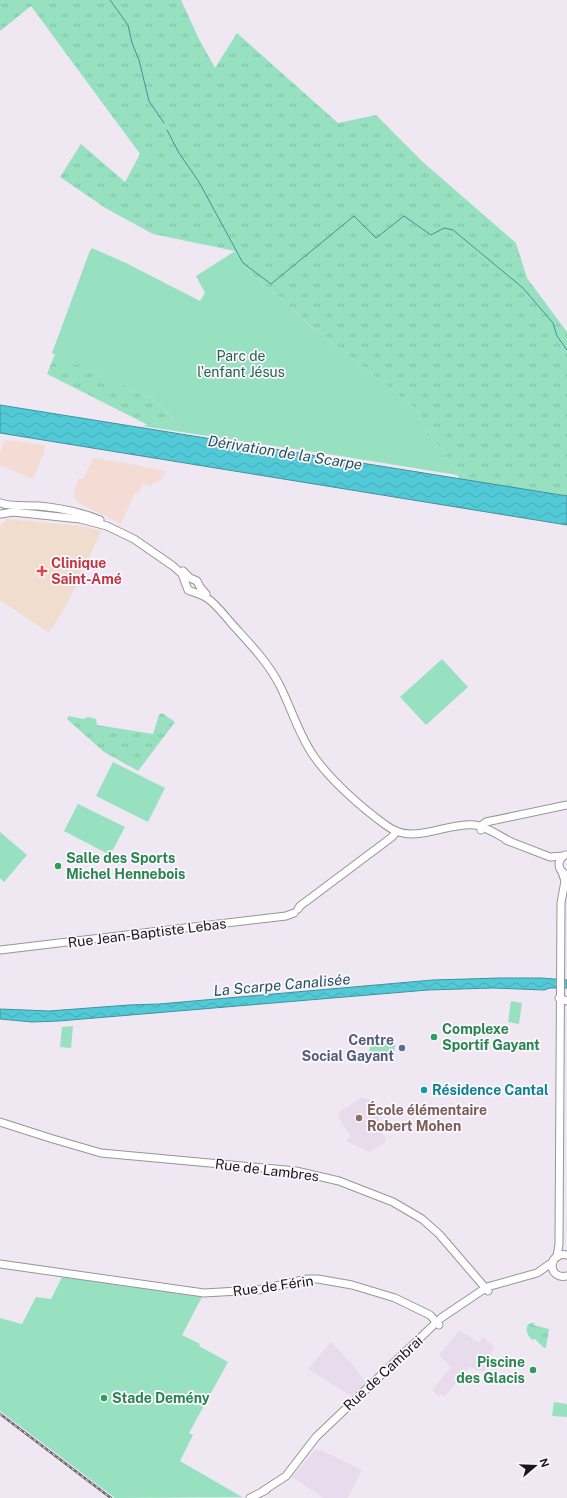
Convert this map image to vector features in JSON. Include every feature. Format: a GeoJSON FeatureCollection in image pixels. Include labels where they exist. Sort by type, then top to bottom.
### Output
{"type":"FeatureCollection","features":[{"type":"Feature","properties":{"kind":"main road"},"geometry":{"type":"LineString","coordinates":[[0,502],[2,508],[1,515],[11,512],[85,520],[104,525],[134,539],[182,574],[190,591],[194,591],[206,597],[216,606]]}},
{"type":"Feature","properties":{"kind":"main road"},"geometry":{"type":"LineString","coordinates":[[0,502],[7,505],[52,507],[95,517],[139,538],[170,560],[192,579],[196,580],[201,589],[259,654],[271,670],[302,737],[322,767],[338,784],[378,820],[395,833],[413,835],[460,825],[481,828],[511,842],[551,857],[566,854]]}},
{"type":"Feature","properties":{"kind":"main road"},"geometry":{"type":"LineString","coordinates":[[186,585],[188,581],[192,579]]}},
{"type":"Feature","properties":{"kind":"main road"},"geometry":{"type":"LineString","coordinates":[[194,591],[198,588],[199,584]]}},
{"type":"Feature","properties":{"kind":"main road"},"geometry":{"type":"LineString","coordinates":[[481,828],[486,822],[567,805]]}},
{"type":"Feature","properties":{"kind":"main road","name":"Rue Jean-Baptiste Lebas"},"geometry":{"type":"LineString","coordinates":[[0,950],[286,916],[296,911],[300,906],[395,833]]}},
{"type":"Feature","properties":{"kind":"main road"},"geometry":{"type":"LineString","coordinates":[[537,852],[555,862],[563,871]]}},
{"type":"Feature","properties":{"kind":"main road"},"geometry":{"type":"LineString","coordinates":[[565,1278],[555,1273],[552,1269],[559,1244],[561,903],[565,880],[560,861],[566,854]]}},
{"type":"Feature","properties":{"kind":"main road"},"geometry":{"type":"LineString","coordinates":[[560,995],[567,1001]]}},
{"type":"Feature","properties":{"kind":"main road","name":"Rue de Lambres"},"geometry":{"type":"LineString","coordinates":[[0,1122],[101,1153],[296,1171],[339,1181],[393,1202],[418,1216],[439,1234],[486,1289]]}},
{"type":"Feature","properties":{"kind":"main road"},"geometry":{"type":"LineString","coordinates":[[555,1259],[561,1255],[567,1255]]}},
{"type":"Feature","properties":{"kind":"main road","name":"Rue de Cambrai"},"geometry":{"type":"LineString","coordinates":[[537,1273],[555,1259]]}},
{"type":"Feature","properties":{"kind":"main road","name":"Rue de Férin"},"geometry":{"type":"LineString","coordinates":[[0,1264],[204,1293],[254,1290],[307,1279],[318,1279],[352,1285],[395,1298],[430,1316],[438,1323]]}},
{"type":"Feature","properties":{"kind":"main road","name":"Rue de Cambrai"},"geometry":{"type":"LineString","coordinates":[[250,1498],[286,1476],[316,1437],[438,1323],[486,1289],[537,1273],[555,1273]]}},
{"type":"Feature","properties":{"kind":"shaded area"},"geometry":{"type":"Polygon","coordinates":[[[4,441],[45,445],[44,452],[33,479],[0,465],[0,455],[4,441]]]}},
{"type":"Feature","properties":{"kind":"shaded area"},"geometry":{"type":"Polygon","coordinates":[[[93,458],[166,471],[162,479],[149,486],[143,483],[138,494],[135,492],[121,524],[77,502],[73,494],[79,478],[83,479],[93,458]]]}},
{"type":"Feature","properties":{"kind":"shaded area","name":"Clinique Saint-Amé"},"geometry":{"type":"Polygon","coordinates":[[[7,519],[82,526],[101,531],[78,582],[63,611],[49,633],[0,600],[0,526],[7,519]]]}},
{"type":"Feature","properties":{"kind":"shaded area","name":"École élémentaire Robert Mohen"},"geometry":{"type":"Polygon","coordinates":[[[361,1098],[373,1101],[380,1112],[377,1126],[386,1139],[385,1142],[369,1152],[346,1141],[351,1137],[338,1117],[342,1110],[361,1098]]]}},
{"type":"Feature","properties":{"kind":"shaded area"},"geometry":{"type":"Polygon","coordinates":[[[460,1330],[479,1343],[483,1337],[494,1346],[484,1372],[470,1367],[444,1397],[441,1394],[439,1397],[432,1390],[451,1367],[439,1355],[460,1330]]]}},
{"type":"Feature","properties":{"kind":"shaded area"},"geometry":{"type":"Polygon","coordinates":[[[331,1342],[353,1365],[367,1384],[353,1397],[308,1369],[331,1342]]]}},
{"type":"Feature","properties":{"kind":"shaded area"},"geometry":{"type":"Polygon","coordinates":[[[315,1450],[321,1450],[362,1470],[348,1498],[324,1498],[292,1477],[315,1450]]]}},
{"type":"Feature","properties":{"kind":"green space"},"geometry":{"type":"Polygon","coordinates":[[[0,0],[181,0],[199,39],[215,68],[237,33],[338,123],[376,115],[424,163],[516,243],[527,278],[567,332],[567,519],[478,504],[457,475],[441,448],[427,436],[418,411],[331,341],[312,328],[292,308],[251,274],[235,251],[153,234],[107,209],[60,177],[81,144],[125,182],[140,154],[31,6],[0,31],[0,0]]]}},
{"type":"Feature","properties":{"kind":"green space","name":"Parc de l'enfant Jésus"},"geometry":{"type":"Polygon","coordinates":[[[92,248],[126,263],[200,301],[205,293],[196,276],[235,251],[251,274],[292,308],[312,328],[331,341],[418,411],[427,436],[441,448],[457,475],[142,426],[174,420],[154,400],[52,353],[92,248]]]}},
{"type":"Feature","properties":{"kind":"green space"},"geometry":{"type":"Polygon","coordinates":[[[55,354],[154,400],[174,420],[148,425],[47,374],[55,354]]]}},
{"type":"Feature","properties":{"kind":"green space"},"geometry":{"type":"Polygon","coordinates":[[[442,659],[468,687],[426,725],[400,697],[442,659]]]}},
{"type":"Feature","properties":{"kind":"green space"},"geometry":{"type":"Polygon","coordinates":[[[162,713],[175,722],[138,771],[104,752],[67,719],[69,716],[83,719],[88,717],[96,719],[97,725],[153,734],[159,715],[162,713]]]}},
{"type":"Feature","properties":{"kind":"green space"},"geometry":{"type":"Polygon","coordinates":[[[113,762],[165,788],[148,822],[96,796],[113,762]]]}},
{"type":"Feature","properties":{"kind":"green space"},"geometry":{"type":"Polygon","coordinates":[[[78,804],[125,827],[110,855],[64,831],[78,804]]]}},
{"type":"Feature","properties":{"kind":"green space"},"geometry":{"type":"Polygon","coordinates":[[[0,832],[27,855],[4,882],[0,878],[0,832]]]}},
{"type":"Feature","properties":{"kind":"green space"},"geometry":{"type":"Polygon","coordinates":[[[511,1001],[522,1003],[519,1024],[508,1022],[511,1001]]]}},
{"type":"Feature","properties":{"kind":"green space"},"geometry":{"type":"Polygon","coordinates":[[[73,1026],[71,1048],[60,1047],[62,1027],[73,1026]]]}},
{"type":"Feature","properties":{"kind":"green space"},"geometry":{"type":"Polygon","coordinates":[[[370,1042],[395,1043],[394,1056],[369,1054],[370,1042]]]}},
{"type":"Feature","properties":{"kind":"green space","name":"Stade Demény"},"geometry":{"type":"Polygon","coordinates":[[[62,1277],[202,1297],[182,1335],[200,1344],[199,1346],[228,1362],[189,1433],[193,1435],[180,1461],[242,1497],[115,1498],[0,1411],[0,1318],[22,1324],[36,1297],[51,1299],[62,1277]]]}},
{"type":"Feature","properties":{"kind":"green space"},"geometry":{"type":"Polygon","coordinates":[[[535,1323],[533,1325],[549,1329],[546,1348],[544,1348],[535,1339],[532,1340],[528,1334],[528,1324],[535,1323]]]}},
{"type":"Feature","properties":{"kind":"green space"},"geometry":{"type":"Polygon","coordinates":[[[554,1402],[567,1404],[567,1417],[552,1416],[554,1402]]]}},
{"type":"Feature","properties":{"kind":"water","name":"Dérivation de la Scarpe"},"geometry":{"type":"Polygon","coordinates":[[[0,405],[567,496],[567,525],[0,433],[0,405]]]}},
{"type":"Feature","properties":{"kind":"water"},"geometry":{"type":"Polygon","coordinates":[[[541,978],[567,980],[567,988],[550,988],[544,990],[493,988],[428,990],[59,1021],[32,1022],[0,1019],[0,1009],[49,1011],[159,1004],[433,980],[541,978]]]}},
{"type":"Feature","properties":{"kind":"waterway"},"geometry":{"type":"LineString","coordinates":[[110,0],[128,25],[132,43],[139,60],[149,101],[164,123]]}},
{"type":"Feature","properties":{"kind":"waterway"},"geometry":{"type":"LineString","coordinates":[[167,130],[179,153],[199,182],[243,263],[271,284],[354,216],[376,238],[404,216],[431,235],[444,228],[453,230],[523,288],[553,323],[557,336],[567,350]]}},
{"type":"Feature","properties":{"kind":"railway"},"geometry":{"type":"LineString","coordinates":[[0,1414],[111,1498]]}},
{"type":"Feature","properties":{"kind":"place","name":"Clinique Saint-Amé"},"geometry":{"type":"Point","coordinates":[42,571]}},
{"type":"Feature","properties":{"kind":"place","name":"Salle des Sports Michel Hennebois"},"geometry":{"type":"Point","coordinates":[58,866]}},
{"type":"Feature","properties":{"kind":"place","name":"Complexe Sportif Gayant"},"geometry":{"type":"Point","coordinates":[434,1037]}},
{"type":"Feature","properties":{"kind":"place","name":"Centre Social Gayant"},"geometry":{"type":"Point","coordinates":[402,1048]}},
{"type":"Feature","properties":{"kind":"place","name":"Résidence Cantal"},"geometry":{"type":"Point","coordinates":[424,1090]}},
{"type":"Feature","properties":{"kind":"place","name":"École élémentaire Robert Mohen"},"geometry":{"type":"Point","coordinates":[359,1118]}},
{"type":"Feature","properties":{"kind":"place","name":"Piscine des Glacis"},"geometry":{"type":"Point","coordinates":[533,1370]}},
{"type":"Feature","properties":{"kind":"place","name":"Stade Demény"},"geometry":{"type":"Point","coordinates":[104,1398]}},
{"type":"Feature","properties":{"kind":"water label","name":"La Scarpe Canalisée"},"geometry":{"type":"Point","coordinates":[282,985]}}]}
